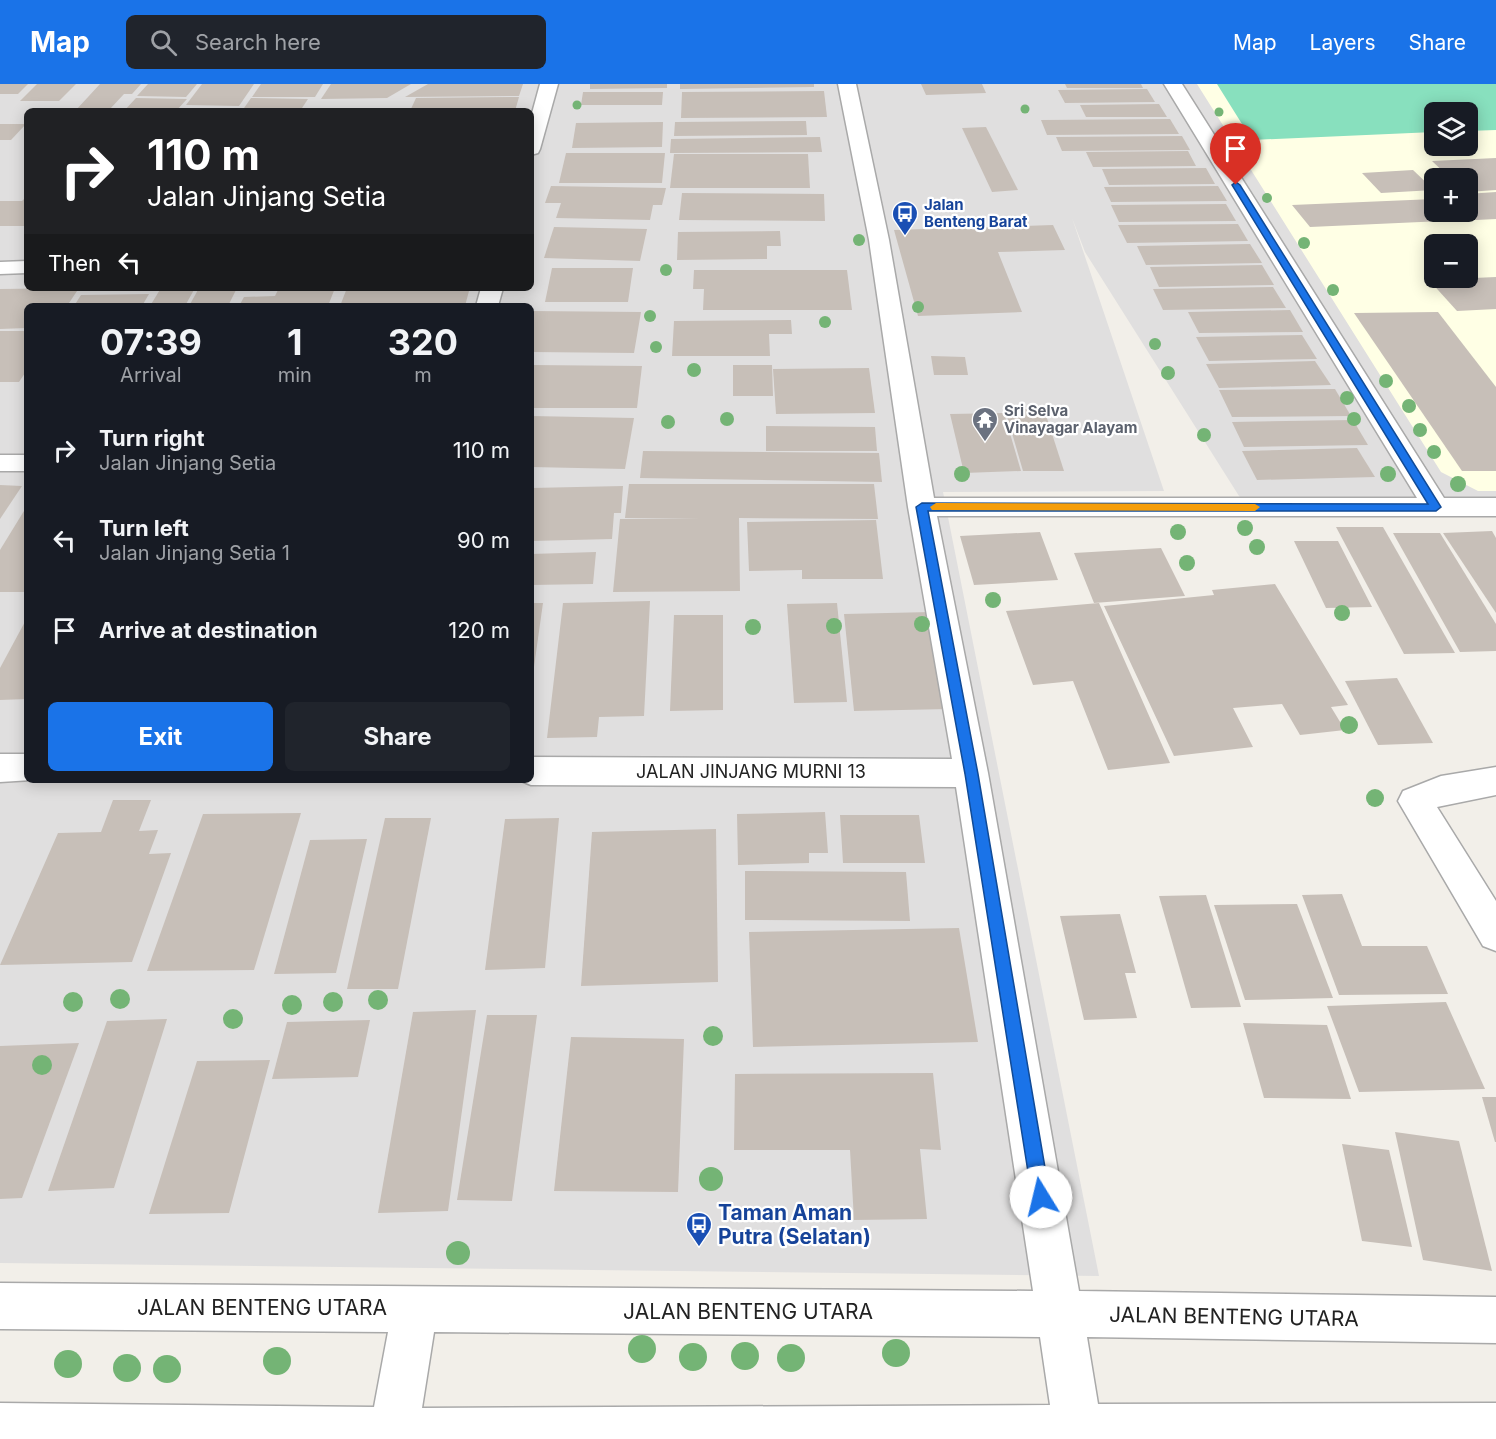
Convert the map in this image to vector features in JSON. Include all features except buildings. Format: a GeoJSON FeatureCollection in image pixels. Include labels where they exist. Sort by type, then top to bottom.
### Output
{"type":"FeatureCollection","features":[{"type":"Feature","properties":{"kind":"street"},"geometry":{"type":"LineString","coordinates":[[534,138],[549,84]]}},
{"type":"Feature","properties":{"kind":"street"},"geometry":{"type":"LineString","coordinates":[[847,84],[879,240],[922,507],[971,774],[1079,1433]]}},
{"type":"Feature","properties":{"kind":"street"},"geometry":{"type":"LineString","coordinates":[[1173,84],[1436,507]]}},
{"type":"Feature","properties":{"kind":"street"},"geometry":{"type":"LineString","coordinates":[[0,268],[24,267]]}},
{"type":"Feature","properties":{"kind":"street"},"geometry":{"type":"LineString","coordinates":[[0,463],[24,463]]}},
{"type":"Feature","properties":{"kind":"street"},"geometry":{"type":"LineString","coordinates":[[922,507],[1496,507]]}},
{"type":"Feature","properties":{"kind":"street"},"geometry":{"type":"LineString","coordinates":[[0,768],[24,768]]}},
{"type":"Feature","properties":{"kind":"street","name":"JALAN JINJANG MURNI 13"},"geometry":{"type":"LineString","coordinates":[[534,771],[971,774]]}},
{"type":"Feature","properties":{"kind":"street"},"geometry":{"type":"LineString","coordinates":[[1496,781],[1441,790],[1415,801],[1496,934]]}},
{"type":"Feature","properties":{"kind":"street","name":"JALAN BENTENG UTARA"},"geometry":{"type":"LineString","coordinates":[[0,1306],[1060,1314],[1496,1320]]}},
{"type":"Feature","properties":{"kind":"street"},"geometry":{"type":"LineString","coordinates":[[394,1432],[416,1310]]}},
{"type":"Feature","properties":{"kind":"street"},"geometry":{"type":"LineString","coordinates":[[0,1427],[394,1432],[1079,1433],[1496,1427]]}},
{"type":"Feature","properties":{"kind":"shaded area"},"geometry":{"type":"Polygon","coordinates":[[[0,84],[1496,84],[1496,513],[1251,515],[1085,252],[1072,218],[1164,491],[943,492],[1099,1276],[0,1263],[0,84]]]}},
{"type":"Feature","properties":{"kind":"shaded area"},"geometry":{"type":"Polygon","coordinates":[[[1197,84],[1496,84],[1496,491],[1478,491],[1441,472],[1197,84]]]}},
{"type":"Feature","properties":{"kind":"green space"},"geometry":{"type":"Polygon","coordinates":[[[1217,84],[1496,84],[1496,130],[1478,131],[1478,102],[1424,102],[1424,132],[1252,140],[1217,84]]]}},
{"type":"Feature","properties":{"kind":"slow traffic"},"geometry":{"type":"LineString","coordinates":[[936,507],[1255,507]]}},
{"type":"Feature","properties":{"kind":"place","name":"Jalan Benteng Barat"},"geometry":{"type":"Point","coordinates":[905,237]}},
{"type":"Feature","properties":{"kind":"place","name":"Sri Selva Vinayagar Alayam"},"geometry":{"type":"Point","coordinates":[985,443]}},
{"type":"Feature","properties":{"kind":"place","name":"Taman Aman Putra (Selatan)"},"geometry":{"type":"Point","coordinates":[699,1248]}},
{"type":"Feature","properties":{"kind":"route"},"geometry":{"type":"LineString","coordinates":[[1041,1197],[971,774],[922,507],[1436,507],[1236,185]]}}]}
